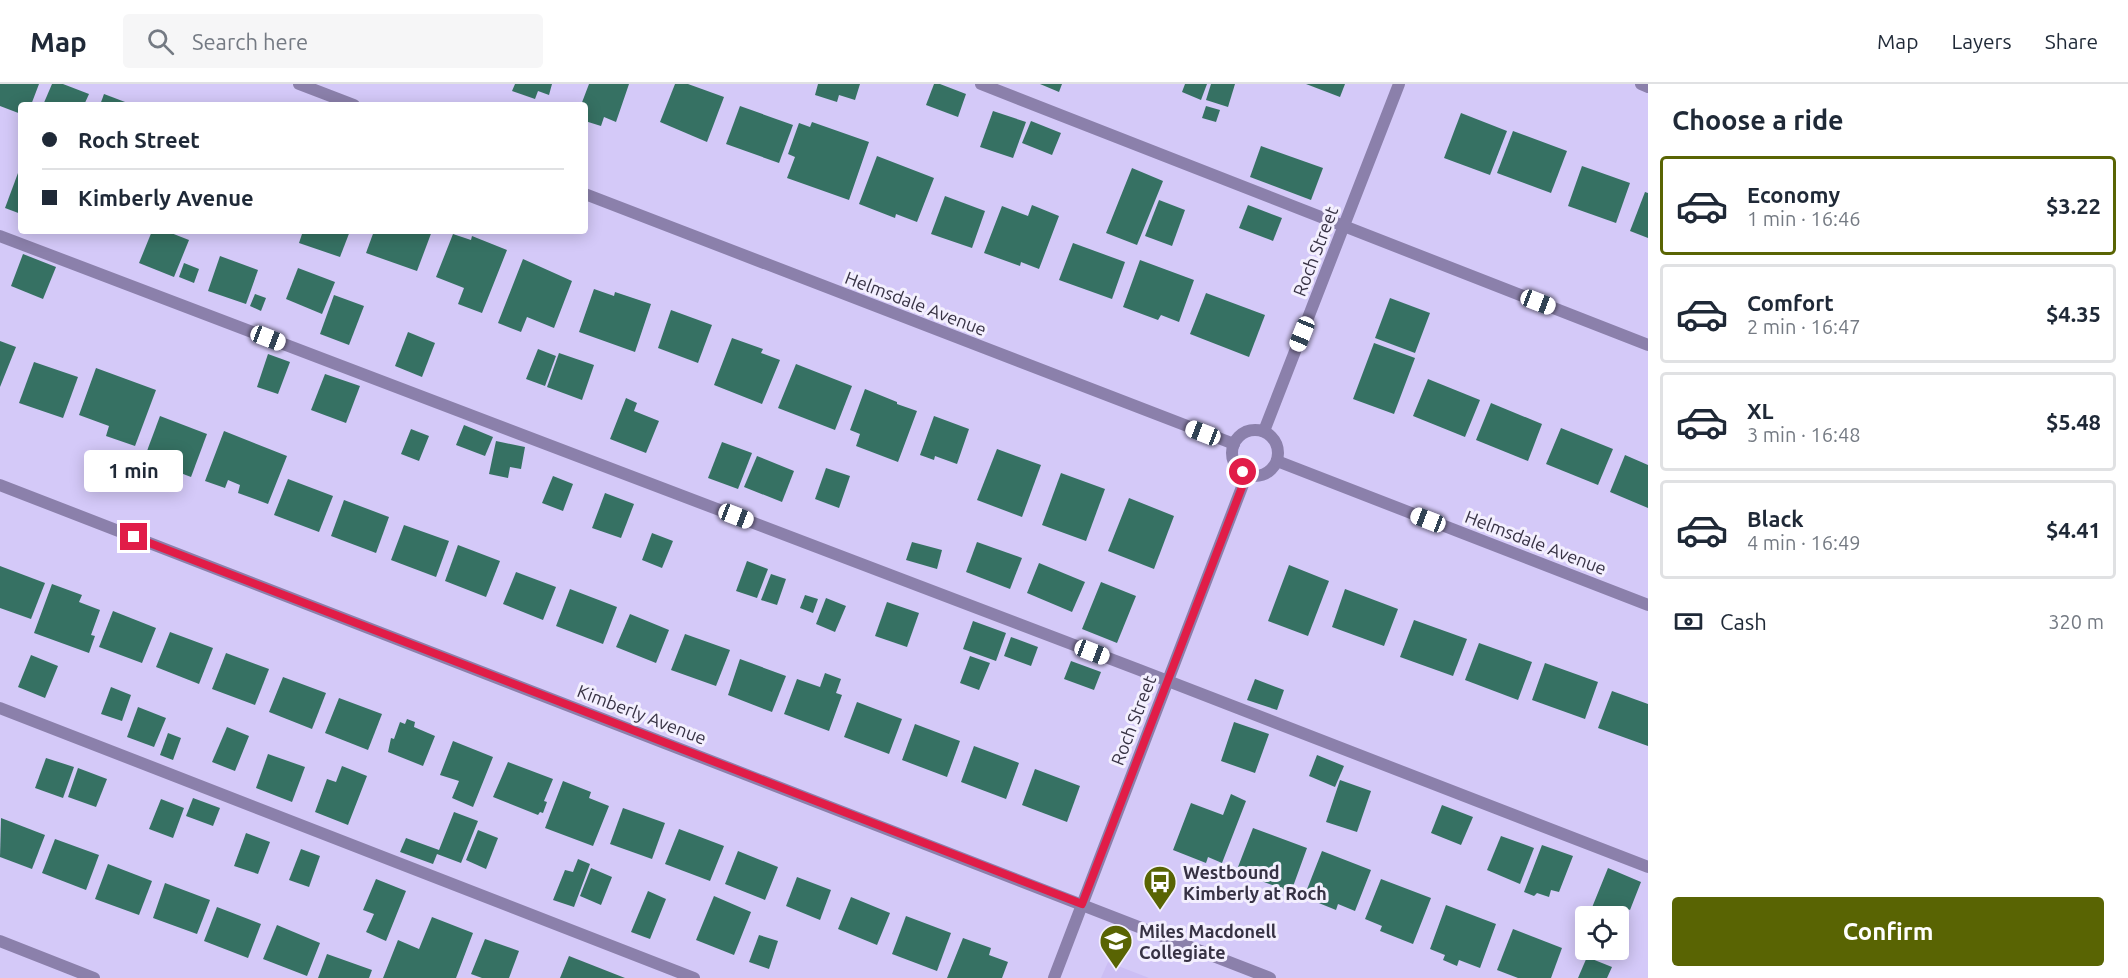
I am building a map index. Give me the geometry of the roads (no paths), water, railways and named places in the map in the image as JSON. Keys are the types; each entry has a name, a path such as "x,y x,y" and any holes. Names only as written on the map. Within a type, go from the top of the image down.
{"street":[{"path":"299,84 346,102"},
{"path":"981,84 1648,345"},
{"name":"Roch Street","path":"1264,431 1399,84"},
{"path":"1641,84 1648,87"},
{"name":"Helmsdale Avenue","path":"588,195 1234,444"},
{"path":"0,236 1648,867"},
{"path":"1254,430 1264,431 1275,441 1278,451 1277,461 1267,473 1257,476 1247,474 1235,464 1232,454 1234,444 1244,433 1254,430"},
{"name":"Helmsdale Avenue","path":"1277,461 1648,605"},
{"name":"Roch Street","path":"1054,978 1247,474"},
{"name":"Kimberly Avenue","path":"0,485 1270,978"},
{"path":"0,708 694,978"},
{"path":"0,941 94,978"}],"place":[{"name":"Westbound Kimberly at Roch","path":"1160,911"},
{"name":"Miles Macdonell Collegiate","path":"1116,970"}]}
